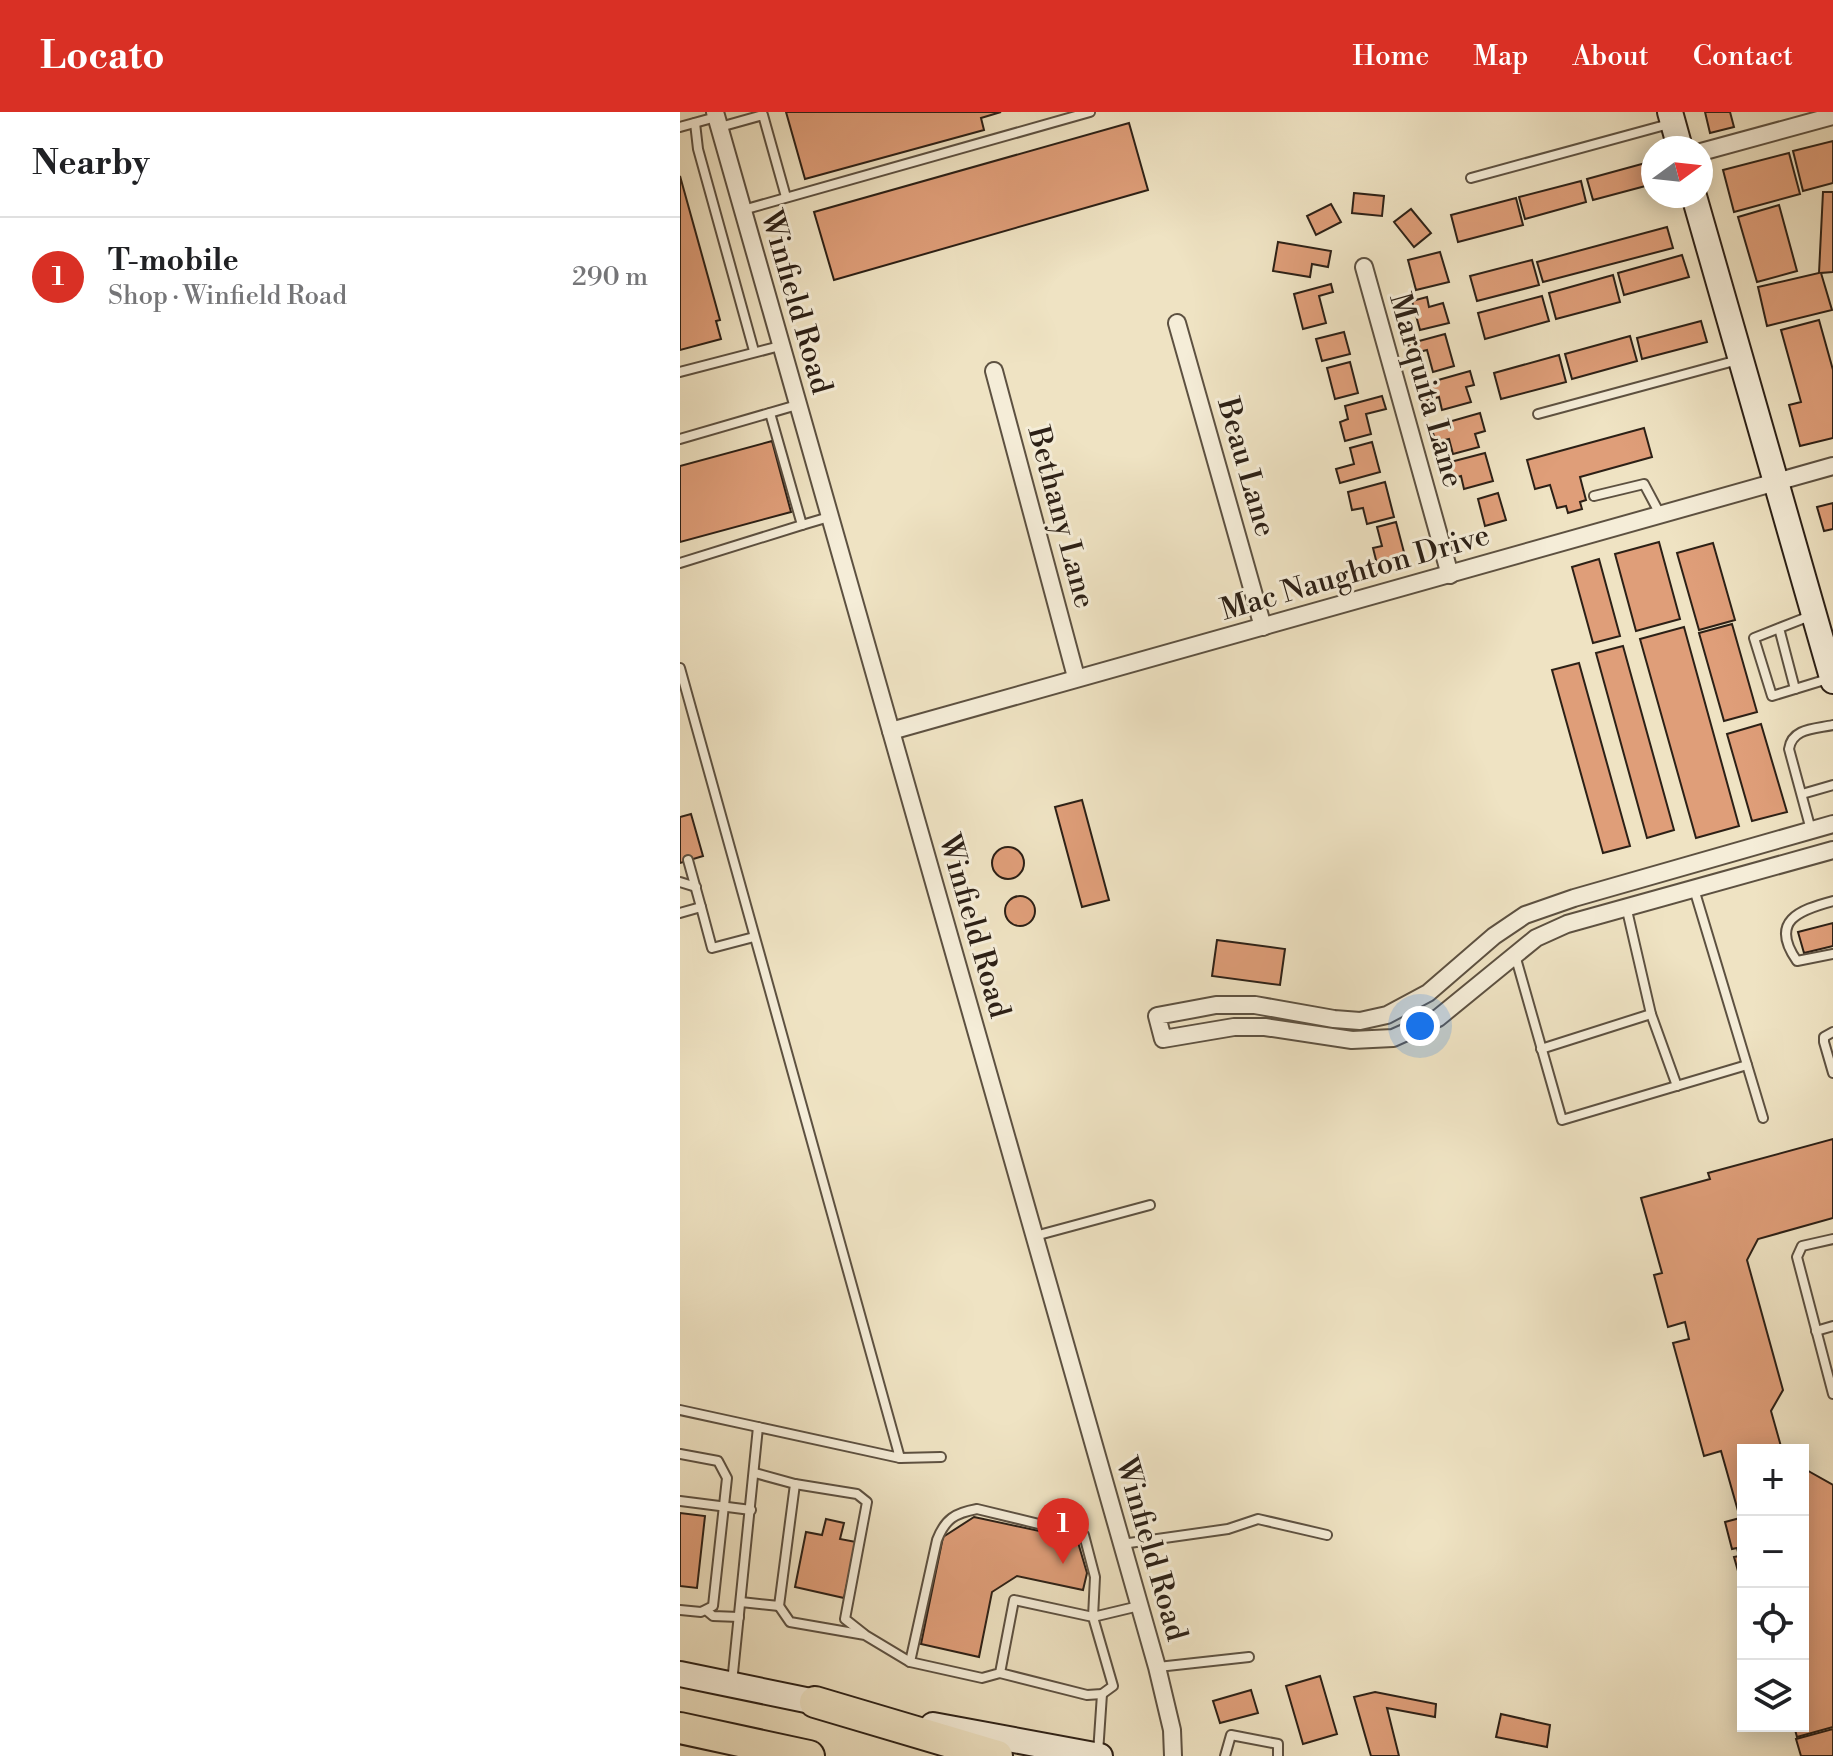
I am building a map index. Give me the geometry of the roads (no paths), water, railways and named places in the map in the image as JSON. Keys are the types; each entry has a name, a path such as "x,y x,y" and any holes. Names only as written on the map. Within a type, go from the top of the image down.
{"highway":[{"path":"815,1702 997,1756"},
{"path":"680,1728 809,1756"}],"main road":[{"path":"1697,208 1832,679"},
{"path":"680,1674 1099,1756"}],"street":[{"path":"1713,149 1833,116"},
{"name":"Winfield Road","path":"717,119 1157,1667 1172,1730 1173,1756"},
{"name":"Marquita Lane","path":"1364,267 1450,575"},
{"name":"Beau Lane","path":"1177,323 1263,627"},
{"name":"Bethany Lane","path":"994,371 1076,677"},
{"name":"Mac Naughton Drive","path":"891,731 1833,466"},
{"path":"1833,824 1525,915 1494,936 1428,993 1387,1015 1360,1021 1255,1005 1216,1005 1157,1016 1163,1039 1234,1027 1265,1027 1352,1040 1393,1038 1438,1018 1536,938 1567,924 1833,850"},
{"path":"1559,903 1567,924"},
{"path":"1387,1015 1393,1038"}],"lane":[{"path":"742,210 1090,112"},
{"path":"680,127 717,119 763,115 786,197"},
{"path":"1471,178 1672,117"},
{"path":"695,123 698,149 754,351"},
{"path":"680,372 780,346"},
{"path":"1538,414 1740,360"},
{"path":"680,439 797,405"},
{"path":"770,413 802,525"},
{"path":"1594,496 1644,484 1660,514"},
{"path":"680,563 829,517"},
{"path":"1813,614 1754,638 1772,696 1832,679"},
{"path":"1779,628 1795,689"},
{"path":"680,668 682,686 900,1458"},
{"path":"1811,830 1789,749 1790,739 1796,733 1833,725"},
{"path":"1802,794 1833,785"},
{"path":"688,860 712,948 754,937"},
{"path":"680,882 696,887"},
{"path":"1694,888 1763,1118"},
{"path":"1833,901 1799,910 1789,921 1787,936 1797,961 1833,954"},
{"path":"1626,906 1651,1014 1677,1086"},
{"path":"680,913 701,907"},
{"path":"1515,955 1562,1120 1747,1065"},
{"path":"1541,1049 1651,1014"},
{"path":"1833,1032 1824,1037 1833,1073"},
{"path":"1034,1236 1150,1205"},
{"path":"1833,1239 1802,1246 1797,1257 1833,1394"},
{"path":"1816,1331 1833,1326"},
{"path":"680,1410 900,1458 941,1457"},
{"path":"731,1685 758,1427"},
{"path":"680,1454 718,1461 727,1478 715,1598 707,1611"},
{"path":"755,1473 795,1484 857,1494 867,1502 845,1619 865,1635 910,1662 982,1678 1000,1673 1087,1695 1102,1694 1113,1686 1093,1617 1095,1577 1084,1535 977,1509 961,1512 944,1522 937,1540 910,1662"},
{"path":"795,1484 779,1606 790,1622 865,1635"},
{"path":"680,1501 751,1510"},
{"path":"1122,1544 1228,1529 1258,1519 1327,1535"},
{"path":"1000,1673 1014,1600 1093,1617 1139,1606"},
{"path":"741,1602 779,1606"},
{"path":"680,1610 739,1617"},
{"path":"1157,1667 1249,1657"},
{"path":"1099,1756 1102,1694"},
{"path":"1225,1756 1231,1735 1278,1744 1278,1756"}],"place":[{"name":"T-mobile","path":"1063,1564"}]}
